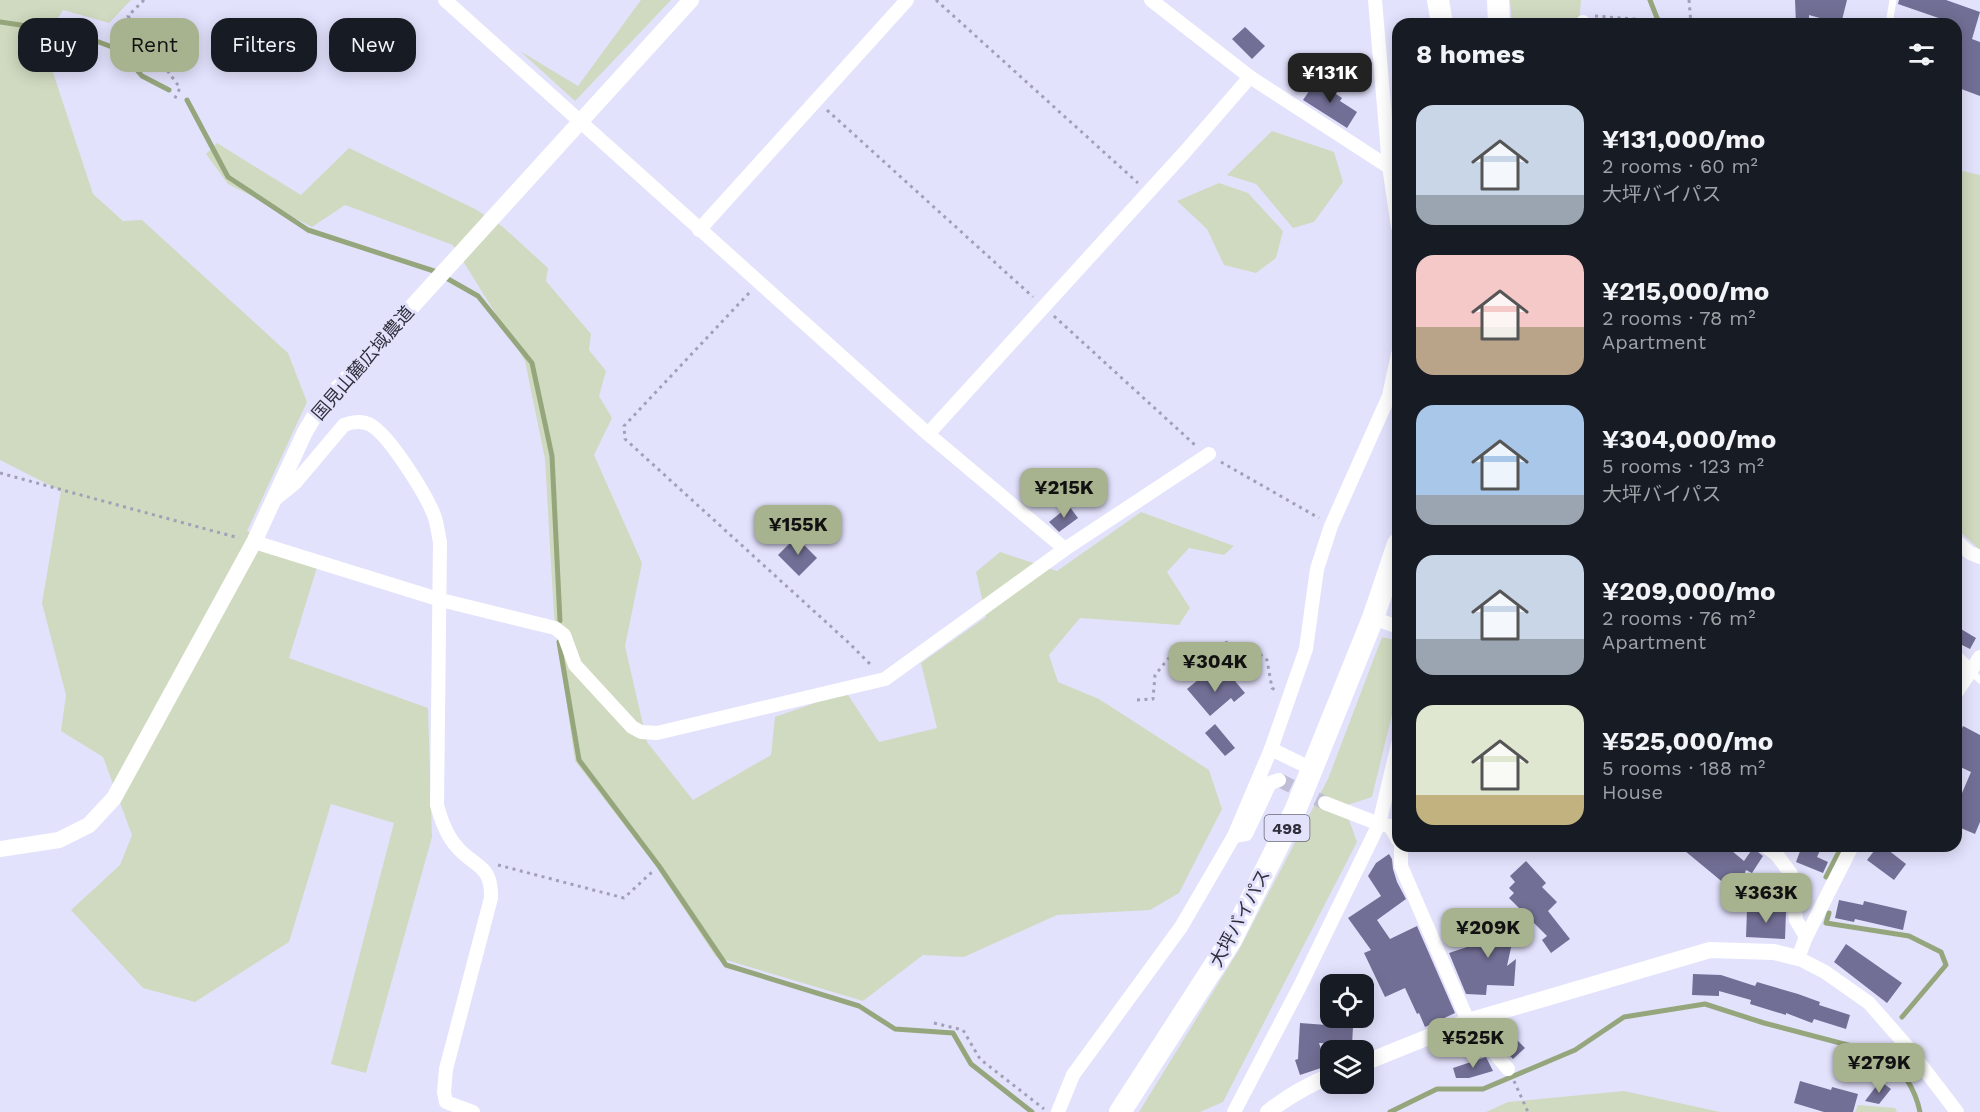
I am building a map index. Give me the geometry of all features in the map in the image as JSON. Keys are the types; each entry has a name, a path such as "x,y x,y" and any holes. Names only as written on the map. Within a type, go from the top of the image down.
{"highway":[{"path":"1438,0 1441,18"},
{"path":"1452,0 1452,18"},
{"path":"1498,0 1499,18"},
{"name":"大坪バイパス","path":"1120,1112 1231,940 1295,811 1373,618 1392,561"}],"street":[{"path":"445,0 928,434 1065,549"},
{"name":"国見山麓広域農道","path":"0,849 59,840 89,825 114,798 254,542 305,432 318,410 691,0"},
{"path":"699,230 907,0"},
{"path":"1151,0 1250,77 1392,169"},
{"path":"1375,0 1392,161"},
{"path":"928,434 1250,77"},
{"path":"1058,1112 1073,1075 1181,927 1234,836 1271,749 1306,649 1317,569 1331,526 1389,396 1392,382"},
{"path":"272,501 295,483 344,425 354,422 368,423 380,431 420,486 434,517 440,542 441,600 437,805 443,826 456,847 485,871 492,883 491,898 446,1069 444,1092 446,1102 473,1112"},
{"path":"254,542 441,600 555,628 564,635 575,665 632,727 641,732 657,733 885,679 1065,549 1209,454"},
{"path":"1962,547 1980,557"},
{"path":"1373,618 1392,625"},
{"path":"1962,688 1975,676 1980,657"},
{"path":"1962,663 1975,676"},
{"path":"1271,749 1312,769"},
{"path":"1234,1112 1300,986 1379,824 1392,769"},
{"path":"1234,836 1246,834 1270,783 1279,780"},
{"path":"1325,802 1379,824 1390,826 1392,830"},
{"path":"1401,852 1401,866 1468,1021 1508,1069"},
{"path":"1774,852 1791,874 1796,920 1806,937"},
{"path":"1798,958 1806,937 1849,852"},
{"path":"1374,1059 1468,1021 1710,950 1774,952 1798,958 1826,972 1869,1003 1905,1044 1957,1112"},
{"path":"1268,1112 1297,1092 1320,1081"}],"lane":[{"path":"1890,18 1893,0"}],"path":[{"path":"144,0 128,16 180,88 173,102"},
{"path":"936,0 1148,192"},
{"path":"1689,0 1690,18"},
{"path":"1589,18 1592,16 1620,18"},
{"path":"816,100 1194,444 1331,526"},
{"path":"759,283 624,426 625,439 849,643 885,679"},
{"path":"0,473 254,542"},
{"path":"1137,700 1153,699 1155,675 1168,659 1228,642 1256,651 1267,660 1272,688 1289,699"},
{"path":"485,871 500,864 624,898 652,872"},
{"path":"934,1023 963,1030 980,1059 1047,1112"},
{"path":"1517,1087 1528,1112"}],"green space":[{"path":"0,0 131,0 114,18 110,18 109,23 98,18 63,10 58,18 18,18 18,72 53,72 93,194 123,221 142,220 288,353 307,402 247,531 319,561 289,658 428,708 432,837 366,1073 331,1064 394,823 331,804 289,942 195,1002 143,988 71,910 120,865 132,835 103,757 61,731 66,695 42,603 61,491 0,460"},
{"path":"641,0 671,0 575,101 520,51 578,86"},
{"path":"1510,0 1581,0 1580,18 1512,18"},
{"path":"1272,131 1334,152 1343,182 1314,222 1293,228 1256,184 1227,175"},
{"path":"217,143 301,195 349,148 475,209 503,227 548,268 546,281 591,334 589,350 606,371 599,396 612,418 594,455 642,563 625,646 647,742 693,800 771,755 775,717 846,692 879,742 937,728 921,663 986,617 976,572 1000,552 1057,571 1141,512 1234,546 1224,555 1189,548 1167,572 1190,608 1179,625 1080,618 1049,655 1058,682 1099,699 1209,770 1222,809 1179,893 1150,910 1057,915 964,957 923,955 863,1001 716,957 655,865 575,761 554,616 545,459 525,361 453,245 345,205 312,227 228,184 206,154"},
{"path":"1962,171 1980,175 1980,550 1962,534"},
{"path":"1219,183 1248,193 1283,231 1276,258 1256,273 1224,265 1207,229 1177,201"},
{"path":"1382,637 1392,640 1392,715 1372,797 1344,806 1357,842 1223,1102 1200,1112 1139,1112 1240,948 1328,779"},
{"path":"1624,1091 1720,1112 1486,1112 1508,1102"},
{"path":"1858,1105 1895,1108 1897,1112 1855,1112"}],"building":[{"path":"1795,0 1847,0 1842,18 1820,18 1809,15 1809,18 1796,18"},
{"path":"1899,0 1946,0 1980,12 1972,39 1980,42 1980,96 1962,89 1962,18 1939,18 1898,4"},
{"path":"1245,27 1265,46 1252,59 1232,39"},
{"path":"1316,81 1342,98 1340,101 1357,112 1347,128 1303,100"},
{"path":"1069,506 1078,518 1059,532 1049,522"},
{"path":"796,537 817,558 799,576 778,555"},
{"path":"1962,630 1976,638 1970,649 1962,645"},
{"path":"1204,675 1215,688 1230,675 1245,693 1234,702 1231,698 1210,716 1187,689"},
{"path":"1215,724 1235,748 1225,756 1205,733"},
{"path":"1963,726 1980,735 1980,822 1975,834 1962,829 1962,793 1971,772 1962,768"},
{"path":"1686,852 1733,852 1744,861 1750,852 1758,852 1763,856 1752,873 1746,870 1737,894"},
{"path":"1800,852 1819,852 1817,857 1828,862 1823,873 1796,862"},
{"path":"1873,852 1891,852 1906,864 1894,880 1867,860"},
{"path":"1389,854 1397,882 1406,899 1377,920 1390,939 1417,926 1455,1013 1425,1027 1405,988 1385,997 1364,953 1371,950 1348,918 1381,896 1368,876 1376,863"},
{"path":"1526,861 1546,883 1542,887 1557,902 1548,911 1570,939 1551,953 1542,940 1547,936 1509,898 1514,893 1509,888 1515,882 1510,876"},
{"path":"1839,900 1863,905 1864,901 1907,911 1903,930 1855,919 1854,922 1835,918"},
{"path":"1747,910 1786,912 1785,939 1746,937"},
{"path":"1494,915 1517,920 1507,966 1516,959 1514,986 1487,985 1486,995 1466,994 1449,953 1476,944 1476,940 1488,941"},
{"path":"1846,944 1902,983 1887,1003 1834,962"},
{"path":"1693,974 1721,975 1755,986 1757,982 1798,994 1820,1002 1819,1005 1850,1015 1846,1029 1814,1019 1812,1023 1786,1013 1786,1015 1750,1004 1751,1000 1719,991 1719,996 1692,995"},
{"path":"1300,1023 1320,1025 1320,1028 1353,1028 1352,1040 1320,1040 1320,1068 1300,1075 1295,1060 1298,1059"},
{"path":"1505,1028 1525,1048 1513,1059 1494,1039"},
{"path":"1486,1057 1493,1071 1469,1078 1456,1078 1453,1068"},
{"path":"1800,1081 1831,1090 1832,1087 1858,1094 1853,1112 1824,1112 1794,1103"},
{"path":"1880,1081 1891,1089 1879,1104 1865,1101"}],"waterway":[{"path":"1650,0 1657,18"},
{"path":"0,22 75,33 120,50 142,76 169,90"},
{"path":"187,100 228,177 308,230 434,271 478,296 532,363 552,456 560,621"},
{"path":"559,642 579,760 659,866 726,965 859,1006 895,1029 953,1033 971,1064 1032,1112"},
{"path":"1826,877 1839,852"},
{"path":"1829,913 1826,923 1909,936 1941,952 1946,965 1902,1017"},
{"path":"1390,1112 1437,1089 1483,1089 1575,1050 1624,1017 1705,1004 1764,1023 1882,1054 1906,1079 1915,1095 1920,1112"}],"tunnel":[{"path":"1279,780 1325,803"}]}
